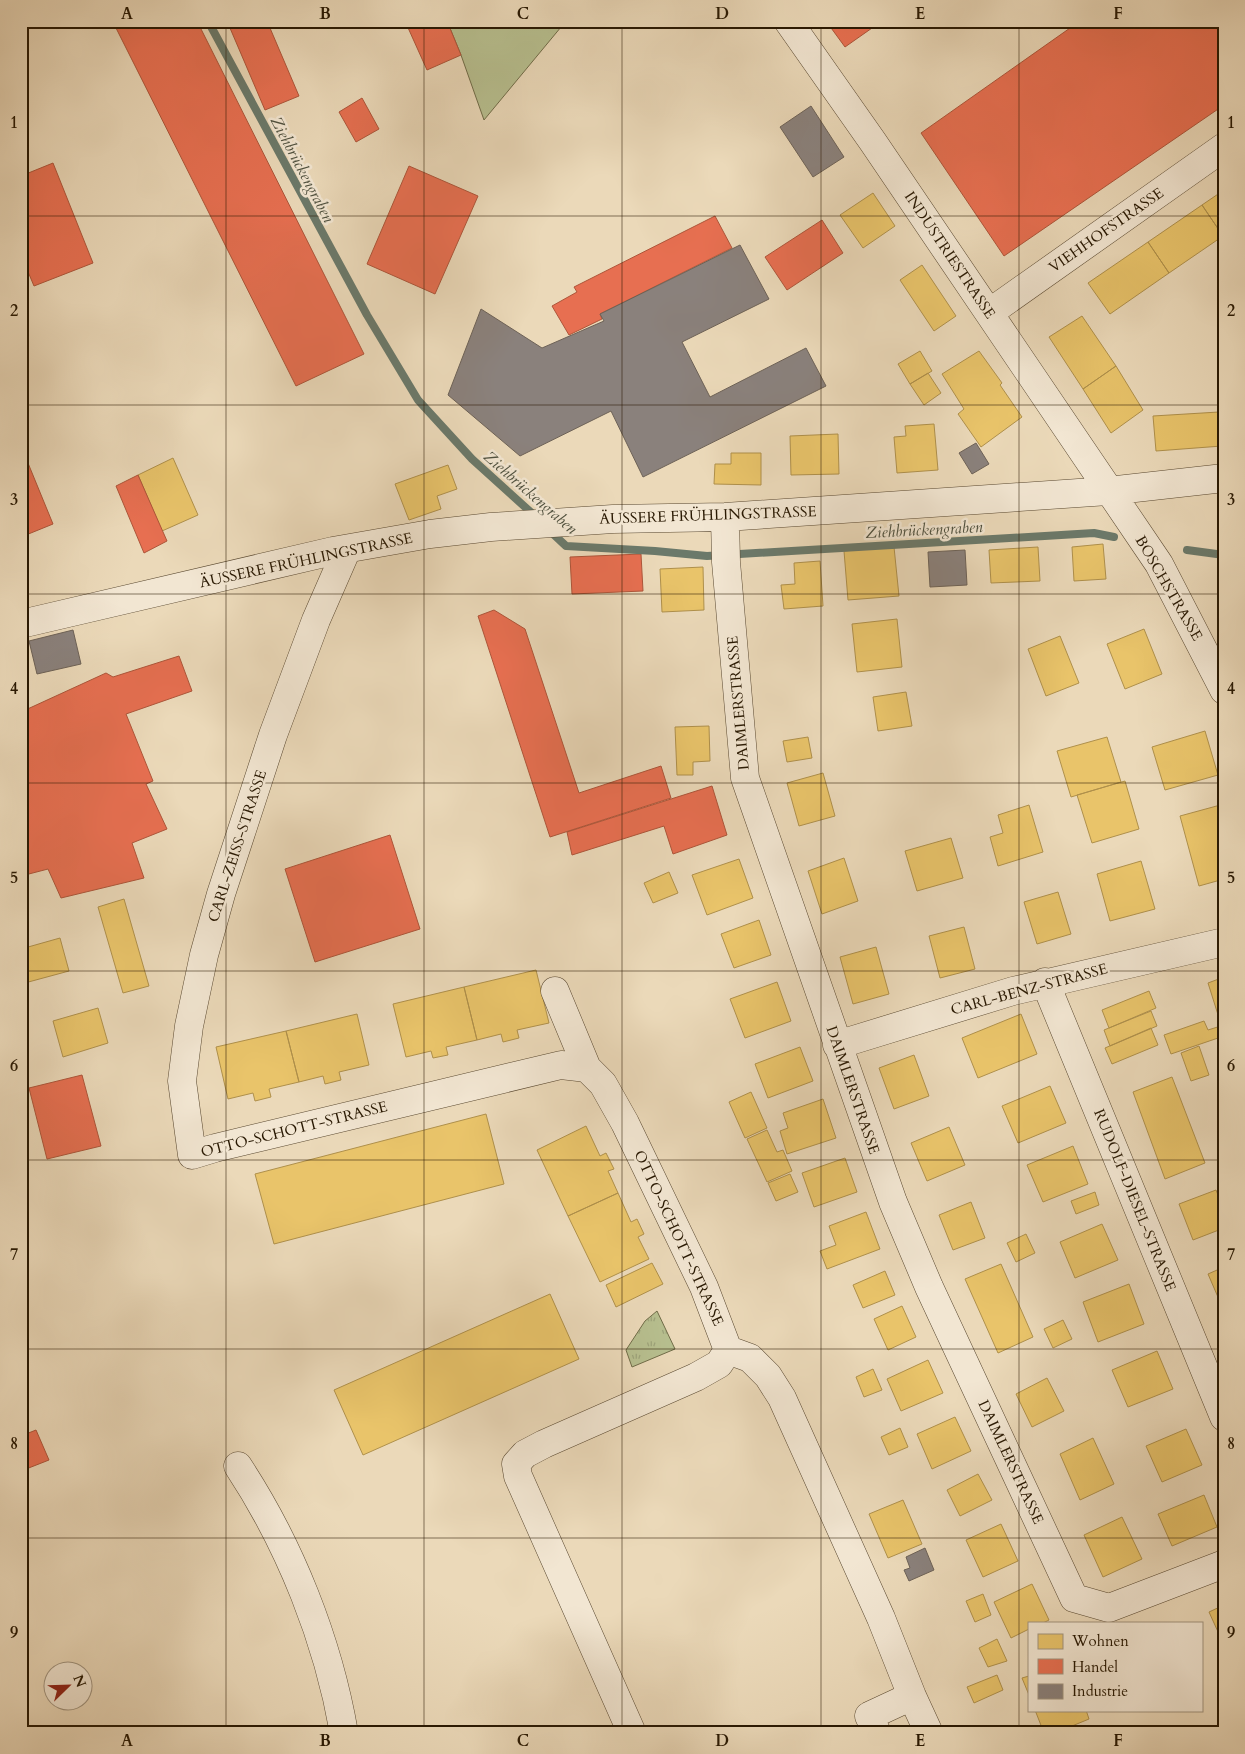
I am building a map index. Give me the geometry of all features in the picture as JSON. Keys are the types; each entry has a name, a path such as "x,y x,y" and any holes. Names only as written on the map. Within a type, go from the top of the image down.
{"street":[{"name":"INDUSTRIESTRASSE","path":"788,21 873,142 1108,491"},
{"name":"VIEHHOFSTRASSE","path":"989,313 1224,147"},
{"name":"ÄUSSERE FRÜHLINGSTRASSE","path":"21,624 347,548 430,534 561,522 725,517 1108,491 1224,478"},
{"name":"BOSCHSTRASSE","path":"1108,491 1159,564 1224,690"},
{"name":"DAIMLERSTRASSE","path":"725,517 726,555 745,778 893,1202 934,1296 1074,1598 1109,1608 1224,1564"},
{"name":"CARL-ZEISS-STRASSE","path":"192,1154 182,1081 189,1026 204,955 220,894 273,735 316,620 347,548"},
{"name":"CARL-BENZ-STRASSE","path":"837,1045 1045,982 1224,942"},
{"name":"RUDOLF-DIESEL-STRASSE","path":"1045,982 1224,1417"},
{"path":"555,991 587,1068"},
{"name":"OTTO-SCHOTT-STRASSE","path":"192,1154 562,1065 587,1068 603,1084 625,1123 704,1287 728,1350"},
{"path":"632,1733 518,1476 516,1464 525,1454 544,1444 696,1377 719,1364 728,1350 750,1358 768,1376 782,1398 929,1733"},
{"path":"238,1466 254,1490 297,1576 322,1646 341,1713 344,1733"},
{"path":"877,1733 869,1716 912,1696"}],"green space":[{"path":"447,21 566,21 484,120"},
{"path":"657,1311 675,1349 632,1367 626,1350 645,1321"}],"building: Wohnen":[{"path":"1224,190 1224,235 1223,236 1202,205"},
{"path":"873,193 895,226 863,248 840,215"},
{"path":"1202,205 1223,236 1169,273 1148,242"},
{"path":"1148,242 1169,273 1110,314 1088,283"},
{"path":"922,265 956,316 934,331 900,280"},
{"path":"1082,316 1116,366 1083,389 1049,337"},
{"path":"920,351 932,371 910,384 898,364"},
{"path":"979,351 1002,383 1000,385 1022,417 981,447 958,414 964,409 942,374"},
{"path":"1116,366 1143,410 1111,433 1083,389"},
{"path":"928,373 941,393 924,405 910,384"},
{"path":"1219,412 1222,446 1156,451 1153,416"},
{"path":"934,424 938,470 897,473 894,437 906,436 905,426"},
{"path":"838,434 839,474 791,475 790,436"},
{"path":"731,453 761,453 761,485 714,484 715,464 731,464"},
{"path":"173,458 198,515 162,531 138,475"},
{"path":"448,465 457,489 437,496 441,509 409,520 395,484"},
{"path":"1103,544 1106,579 1074,581 1072,547"},
{"path":"894,547 899,596 848,600 844,551"},
{"path":"1038,547 1040,581 991,583 989,550"},
{"path":"820,561 823,606 784,609 781,585 795,584 794,563"},
{"path":"703,567 704,610 662,612 660,569"},
{"path":"897,619 902,667 857,672 852,624"},
{"path":"1144,629 1162,674 1125,689 1107,644"},
{"path":"1060,636 1079,683 1046,696 1028,649"},
{"path":"906,692 912,726 878,731 873,697"},
{"path":"709,726 710,761 693,762 693,775 677,775 675,727"},
{"path":"1205,731 1218,775 1165,790 1152,747"},
{"path":"808,737 812,758 787,762 783,741"},
{"path":"1107,737 1121,782 1071,797 1057,751"},
{"path":"823,773 835,816 799,826 787,783"},
{"path":"1125,781 1139,829 1092,843 1077,795"},
{"path":"1224,804 1224,879 1199,886 1180,816"},
{"path":"1029,805 1043,852 998,866 990,837 1003,833 998,815"},
{"path":"951,838 963,878 917,891 905,851"},
{"path":"844,858 858,901 822,914 808,871"},
{"path":"739,859 753,898 707,915 692,875"},
{"path":"1141,861 1155,909 1110,921 1097,874"},
{"path":"669,872 678,893 653,903 644,883"},
{"path":"1058,892 1071,934 1037,944 1024,902"},
{"path":"124,899 149,986 123,993 98,907"},
{"path":"759,920 771,955 734,968 721,934"},
{"path":"964,927 975,969 940,978 929,936"},
{"path":"60,938 69,971 21,984 21,949"},
{"path":"876,947 889,994 853,1004 840,957"},
{"path":"536,970 549,1023 517,1030 519,1038 503,1042 501,1034 477,1040 464,987"},
{"path":"1224,977 1224,1019 1220,1021 1208,983"},
{"path":"777,982 791,1021 745,1038 730,999"},
{"path":"464,987 477,1040 446,1047 448,1055 433,1058 431,1051 406,1057 393,1004"},
{"path":"1149,991 1156,1008 1109,1028 1102,1010"},
{"path":"98,1008 108,1043 63,1057 53,1021"},
{"path":"1151,1011 1157,1026 1110,1046 1104,1030"},
{"path":"357,1014 369,1065 339,1072 341,1080 325,1084 323,1076 299,1082 286,1031"},
{"path":"1021,1014 1037,1054 978,1078 962,1038"},
{"path":"1204,1021 1208,1030 1224,1025 1224,1036 1171,1054 1164,1035"},
{"path":"1151,1028 1158,1045 1112,1064 1105,1048"},
{"path":"286,1031 299,1082 269,1089 271,1097 255,1101 253,1093 228,1099 216,1047"},
{"path":"1199,1046 1209,1075 1191,1081 1181,1053"},
{"path":"800,1047 813,1081 768,1098 755,1064"},
{"path":"914,1055 929,1096 894,1109 879,1068"},
{"path":"1172,1077 1205,1163 1165,1179 1133,1092"},
{"path":"1050,1086 1066,1123 1018,1143 1002,1106"},
{"path":"751,1092 767,1128 745,1138 729,1102"},
{"path":"1224,1092 1224,1112 1218,1093"},
{"path":"823,1099 836,1138 787,1154 780,1131 788,1128 783,1113"},
{"path":"486,1114 504,1184 274,1244 255,1174"},
{"path":"586,1126 600,1156 606,1153 614,1169 608,1171 618,1193 568,1216 537,1150"},
{"path":"949,1127 965,1165 927,1181 911,1143"},
{"path":"767,1130 777,1152 783,1150 792,1171 767,1182 747,1139"},
{"path":"1073,1146 1088,1184 1043,1202 1027,1165"},
{"path":"845,1158 857,1192 814,1207 802,1173"},
{"path":"790,1174 798,1192 776,1201 768,1183"},
{"path":"1216,1190 1224,1210 1224,1228 1193,1240 1179,1204"},
{"path":"1095,1192 1099,1205 1076,1214 1071,1201"},
{"path":"618,1193 631,1222 637,1219 644,1234 638,1237 649,1259 600,1282 568,1216"},
{"path":"971,1202 985,1238 953,1250 939,1215"},
{"path":"866,1212 880,1249 827,1269 820,1251 836,1245 829,1226"},
{"path":"1102,1224 1118,1260 1075,1278 1060,1242"},
{"path":"1026,1234 1035,1253 1016,1262 1007,1243"},
{"path":"652,1263 663,1284 616,1307 606,1285"},
{"path":"1001,1264 1033,1337 998,1353 965,1279"},
{"path":"1224,1267 1224,1311 1208,1274"},
{"path":"885,1271 895,1295 863,1308 853,1285"},
{"path":"1129,1284 1144,1324 1098,1342 1083,1302"},
{"path":"550,1294 579,1359 363,1455 334,1390"},
{"path":"902,1306 916,1337 888,1350 874,1319"},
{"path":"1063,1320 1072,1339 1053,1348 1044,1329"},
{"path":"1157,1351 1173,1389 1128,1407 1112,1370"},
{"path":"928,1360 943,1393 901,1411 887,1379"},
{"path":"873,1369 882,1390 864,1397 856,1377"},
{"path":"1047,1378 1064,1411 1032,1427 1016,1394"},
{"path":"955,1417 971,1451 932,1469 917,1434"},
{"path":"900,1428 908,1447 889,1455 881,1437"},
{"path":"1186,1429 1202,1465 1162,1482 1146,1446"},
{"path":"1093,1438 1114,1484 1080,1500 1060,1454"},
{"path":"978,1474 992,1500 960,1516 947,1490"},
{"path":"1204,1495 1217,1527 1172,1546 1158,1514"},
{"path":"903,1500 922,1544 888,1558 869,1514"},
{"path":"1122,1517 1142,1559 1103,1577 1084,1535"},
{"path":"1001,1524 1018,1561 983,1577 966,1540"},
{"path":"1032,1584 1049,1620 1045,1622 1028,1622 1028,1630 1011,1638 994,1602"},
{"path":"983,1594 991,1615 975,1622 966,1601"},
{"path":"1224,1605 1224,1645 1209,1612"},
{"path":"997,1639 1007,1661 988,1667 979,1648"},
{"path":"997,1675 1003,1690 974,1703 967,1687"},
{"path":"1028,1676 1028,1693 1022,1678"},
{"path":"1036,1712 1087,1712 1089,1719 1055,1733 1044,1733"}],"building: Handel":[{"path":"114,21 129,21 116,28"},
{"path":"129,21 197,21 364,354 296,386 116,28"},
{"path":"227,21 267,21 299,96 265,110"},
{"path":"405,21 447,21 461,55 427,70"},
{"path":"826,21 882,21 845,47"},
{"path":"1080,21 1224,21 1224,105 1004,256 921,133"},
{"path":"362,98 379,129 356,142 339,112"},
{"path":"53,163 93,263 34,286 21,255 21,176"},
{"path":"409,166 478,196 435,294 367,264"},
{"path":"715,216 732,248 600,314 602,319 569,335 552,306 577,292 574,287"},
{"path":"822,220 843,253 787,290 765,257"},
{"path":"21,446 53,524 21,537"},
{"path":"138,475 167,541 144,553 116,486"},
{"path":"641,554 643,591 572,594 570,557"},
{"path":"494,610 525,629 579,793 661,766 671,798 550,837 478,616"},
{"path":"179,656 192,691 126,714 153,781 146,784 167,829 132,843 144,878 61,898 48,869 25,875 27,891 21,892 21,712 106,673 113,677"},
{"path":"712,786 727,835 673,854 664,826 572,855 567,832"},
{"path":"390,835 420,929 315,962 285,869"},
{"path":"82,1075 101,1146 47,1159 29,1088"},
{"path":"36,1430 49,1460 21,1471 21,1436"}],"building: Industrie":[{"path":"811,106 844,157 813,177 780,127"},
{"path":"740,245 769,299 682,342 710,397 806,348 826,386 643,477 611,411 520,456 448,395 481,309 542,348 604,321 600,314"},
{"path":"976,443 989,464 972,474 959,453"},
{"path":"965,550 967,585 930,587 928,552"},
{"path":"73,630 81,664 37,674 29,641"},
{"path":"925,1548 934,1570 909,1581 904,1570 910,1568 906,1557"}],"waterway":[{"name":"Ziehbrückengraben","path":"208,21 367,315 418,400 472,459 535,516"},
{"name":"Ziehbrückengraben","path":"550,531 566,546 707,556 1094,533 1114,537"},
{"name":"Ziehbrückengraben","path":"1187,550 1224,555"}]}
